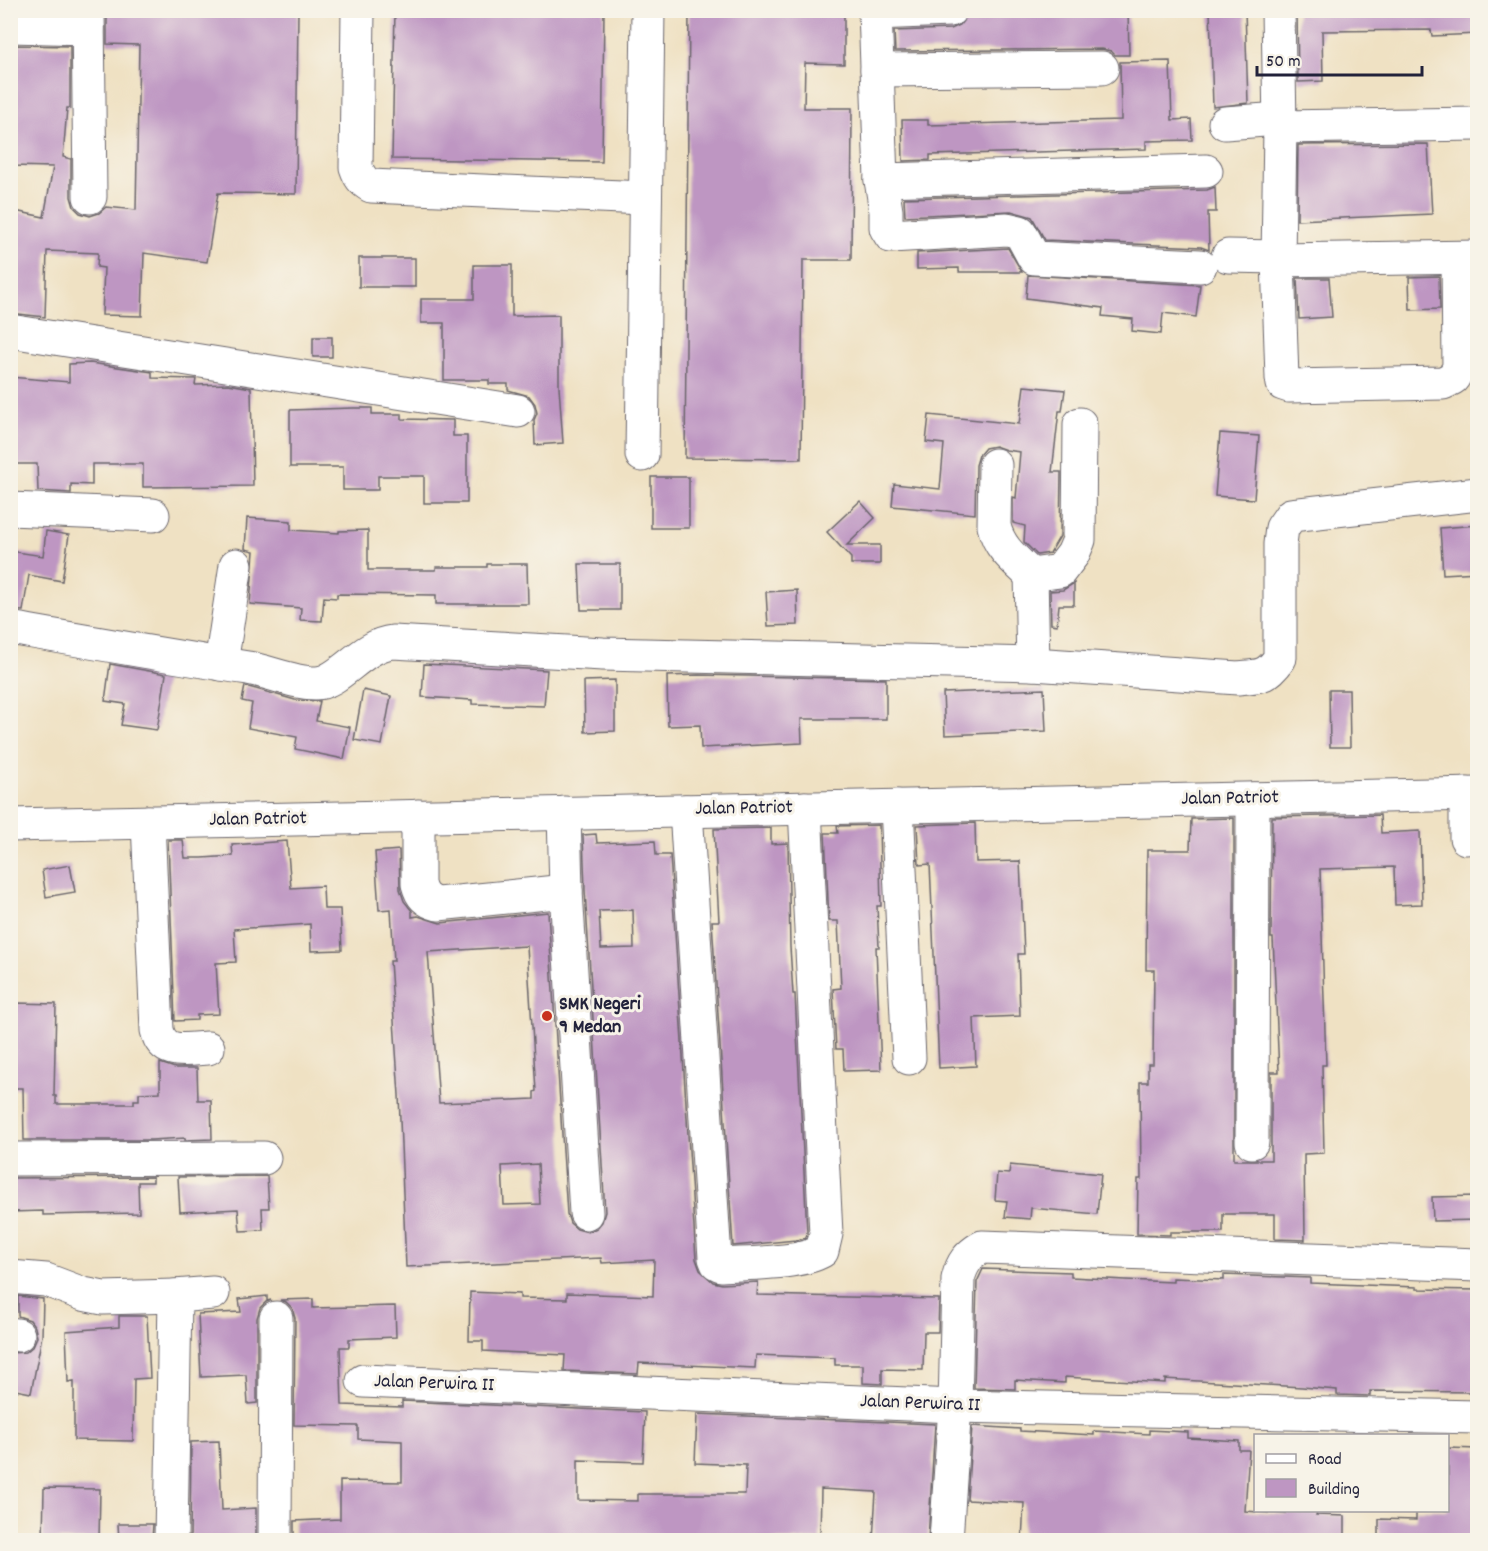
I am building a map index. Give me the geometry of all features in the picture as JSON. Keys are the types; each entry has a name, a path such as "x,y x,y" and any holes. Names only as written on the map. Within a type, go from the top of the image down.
{"street":[{"path":"358,10 356,167 360,178 365,183 371,186 645,198"},
{"path":"642,455 648,10"},
{"path":"950,10 875,12 881,180 887,233 893,237 1007,229 1020,232 1034,258 1214,261 1278,259 1468,258 1459,368 1453,378 1443,383 1289,386 1283,384 1278,259 1280,123 1278,10"},
{"path":"10,26 88,19 90,197"},
{"path":"876,70 1102,69"},
{"path":"1225,123 1478,124"},
{"path":"881,180 1206,171"},
{"path":"10,331 518,411"},
{"path":"1031,575 1060,571 1074,554 1079,540 1080,424"},
{"path":"995,465 994,526 996,535 1008,554 1031,575 1033,664"},
{"path":"10,628 261,670 316,684 332,678 370,649 383,643 393,642 603,654 1033,664 1238,678 1260,676 1272,670 1280,658 1280,544 1282,528 1291,515 1478,494"},
{"path":"10,509 153,515"},
{"path":"221,664 236,565"},
{"path":"1466,838 1472,794"},
{"name":"Jalan Patriot","path":"10,825 1472,794"},
{"path":"1252,1142 1253,799"},
{"path":"897,806 909,1058"},
{"path":"687,811 715,1258 717,1263 721,1264 800,1259 815,1255 822,1251 824,1246 826,1234 805,808"},
{"path":"564,813 566,891 586,1213"},
{"path":"418,816 417,884 421,893 432,902 438,904 566,891"},
{"path":"148,822 159,1040 169,1048 208,1048"},
{"path":"10,1159 264,1158"},
{"path":"946,1540 955,1406 958,1279 969,1254 982,1247 1478,1265"},
{"path":"10,1277 46,1280 82,1294 103,1298 213,1293"},
{"path":"171,1540 175,1296"},
{"path":"275,1540 276,1318"},
{"name":"Jalan Perwira II","path":"363,1381 955,1406 1478,1417"}],"building":[{"path":"107,10 298,10 296,194 218,193 207,262 144,253 142,316 102,315 104,268 97,267 98,253 47,251 45,317 10,313 10,210 44,217 53,167 12,166 10,45 70,46 70,108 67,108 63,157 71,159 71,197 74,207 80,213 90,216 106,207 136,210 139,45 107,44"},
{"path":"395,10 604,10 602,162 392,159"},
{"path":"689,10 844,10 844,64 805,63 804,108 852,108 851,260 803,260 801,459 685,458"},
{"path":"1128,10 1129,55 1115,55 1111,51 1102,49 895,51 894,31 951,29 960,25 968,14"},
{"path":"1210,10 1245,10 1248,103 1213,107"},
{"path":"1297,10 1478,10 1478,34 1432,36 1431,30 1322,31 1323,81 1298,82"},
{"path":"1170,61 1172,120 1191,119 1192,140 1146,141 1146,149 930,155 930,160 903,161 902,120 928,120 928,125 1121,120 1120,62"},
{"path":"1428,144 1432,214 1297,220 1298,145"},
{"path":"1215,187 1216,212 1208,212 1209,250 1201,247 1045,240 1032,217 1011,211 905,216 904,198 1207,190"},
{"path":"1008,248 1022,272 959,272 959,268 917,269 917,253"},
{"path":"359,258 415,258 415,287 359,287"},
{"path":"474,265 512,265 512,316 559,315 559,387 563,443 535,445 534,420 537,413 535,404 529,396 508,390 508,384 489,384 489,380 444,380 444,323 421,323 421,299 474,299"},
{"path":"1028,275 1200,285 1196,317 1163,313 1161,334 1132,331 1133,319 1102,316 1103,308 1026,298"},
{"path":"1439,276 1440,309 1410,310 1409,277"},
{"path":"1297,278 1329,278 1332,317 1299,319"},
{"path":"313,337 332,337 332,357 313,357"},
{"path":"90,363 152,372 152,378 196,379 195,385 228,384 251,388 253,486 143,487 143,464 92,464 92,485 71,484 71,493 38,491 37,464 13,464 14,452 10,452 10,377 69,382 69,364"},
{"path":"1024,386 1065,390 1062,411 1059,411 1052,472 1061,472 1060,536 1050,553 1037,555 1024,542 1025,526 1013,523 1013,497 1016,498 1020,452 995,446 985,448 979,455 976,465 975,514 892,506 894,484 940,489 944,444 926,442 929,415 1019,424"},
{"path":"372,408 372,414 402,414 402,419 453,420 453,436 467,436 467,503 424,503 424,476 378,476 378,490 343,490 343,467 290,467 290,410"},
{"path":"1220,433 1259,436 1254,499 1215,496"},
{"path":"651,477 689,477 689,528 651,528"},
{"path":"860,501 875,518 847,545 880,545 880,564 851,564 851,558 827,532"},
{"path":"247,518 291,521 291,530 339,533 339,531 368,530 368,570 436,570 436,567 527,564 528,604 436,604 436,595 337,594 337,598 324,597 322,621 300,620 301,608 250,604 254,551 245,549"},
{"path":"1478,525 1478,572 1443,574 1440,528"},
{"path":"46,531 69,535 62,581 29,575 23,611 10,610 10,551 43,556"},
{"path":"579,564 620,564 620,610 581,610"},
{"path":"1074,583 1074,605 1059,605 1057,625 1051,624 1050,591 1063,590"},
{"path":"797,590 798,625 768,626 766,592"},
{"path":"110,664 166,674 157,730 121,725 125,704 105,701"},
{"path":"424,664 547,670 544,706 472,704 472,700 422,697"},
{"path":"667,676 886,679 886,719 801,719 802,743 701,748 700,725 668,726"},
{"path":"615,680 615,731 585,732 584,681"},
{"path":"245,686 295,700 320,701 316,721 350,727 344,759 295,749 297,737 248,728 252,703 242,701"},
{"path":"1044,689 1046,731 945,735 943,693"},
{"path":"363,690 391,696 382,745 354,740"},
{"path":"1329,690 1349,690 1350,747 1330,747"},
{"path":"1380,815 1381,833 1420,831 1422,904 1395,905 1394,867 1320,869 1326,1065 1322,1065 1324,1153 1304,1154 1305,1240 1275,1239 1275,1214 1223,1214 1223,1232 1137,1234 1138,1179 1141,1179 1140,1082 1148,1082 1148,1064 1153,1064 1154,970 1146,970 1147,850 1190,850 1191,819 1234,818 1234,1160 1271,1160 1271,1072 1279,1072 1273,938 1271,938 1272,817"},
{"path":"975,823 976,862 1020,861 1024,954 1018,954 1020,1016 974,1018 976,1066 939,1068 930,864 919,865 917,825"},
{"path":"879,825 881,906 877,906 879,947 876,947 881,1070 844,1071 843,1049 836,1049 833,989 841,988 838,921 829,921 825,833 838,833 837,826"},
{"path":"771,828 771,844 788,843 790,947 793,994 795,994 807,1232 806,1238 796,1240 733,1246 712,921 719,921 714,829"},
{"path":"596,834 597,843 655,841 656,855 670,855 696,1259 700,1270 713,1282 722,1284 758,1282 757,1295 939,1299 938,1332 924,1332 923,1370 882,1369 882,1384 863,1383 863,1365 835,1365 835,1358 756,1355 755,1368 639,1363 638,1374 564,1371 565,1355 483,1351 483,1341 469,1341 470,1292 520,1294 520,1298 567,1299 567,1293 653,1296 654,1260 602,1263 601,1258 406,1267 399,1095 390,961 394,961 391,909 379,910 375,852 399,850 400,889 404,901 412,911 412,917 418,916 440,923 548,912 567,1214 570,1223 577,1229 588,1232 597,1228 605,1212 583,835","holes":["633,910 634,948 601,949 599,911","527,946 536,1091 534,1099 439,1103 428,952","538,1164 540,1204 504,1205 502,1166"]},
{"path":"168,840 183,840 185,858 233,856 232,845 287,841 291,888 323,886 324,909 340,909 342,950 311,951 310,924 234,929 236,962 216,963 219,1014 197,1015 197,1020 175,1021"},
{"path":"70,865 75,892 46,897 42,870"},
{"path":"16,1003 56,1004 54,1096 56,1096 56,1104 134,1104 134,1100 139,1100 139,1093 160,1092 160,1063 175,1068 197,1068 198,1100 211,1100 212,1139 24,1140 23,1088 10,1088 10,1041 15,1041"},
{"path":"1010,1165 1101,1174 1097,1214 1031,1208 1030,1219 1005,1217 1007,1201 995,1200 997,1173 1009,1174"},
{"path":"267,1176 269,1208 262,1208 263,1230 240,1231 238,1209 180,1212 178,1177"},
{"path":"153,1177 153,1182 138,1182 139,1213 43,1215 43,1211 10,1212 10,1178"},
{"path":"1478,1196 1478,1220 1433,1221 1432,1197"},
{"path":"983,1269 1071,1272 1071,1277 1125,1280 1173,1282 1173,1278 1224,1280 1224,1275 1310,1278 1310,1283 1478,1290 1478,1392 1370,1391 1370,1396 1337,1395 1337,1390 1302,1387 1165,1379 1165,1383 1065,1377 1065,1383 1015,1380 1015,1389 974,1388 977,1282"},
{"path":"18,1296 43,1299 42,1336 31,1393 10,1389 10,1353 26,1352 33,1346 37,1337 35,1327 30,1320 18,1316"},
{"path":"267,1296 267,1301 271,1300 260,1308 257,1318 257,1403 248,1404 246,1375 201,1377 198,1314 241,1312 239,1299"},
{"path":"313,1299 313,1308 395,1306 396,1337 349,1339 349,1347 340,1347 342,1405 402,1407 402,1401 645,1412 643,1462 578,1460 578,1500 638,1501 638,1494 745,1494 746,1465 695,1463 697,1414 935,1424 928,1540 873,1540 876,1492 821,1489 820,1540 294,1540 294,1521 340,1519 340,1481 402,1482 402,1441 358,1439 358,1426 294,1425 295,1318 292,1308 280,1300"},
{"path":"119,1316 147,1316 150,1378 134,1379 133,1441 74,1440 74,1381 68,1382 66,1331 119,1327"},
{"path":"972,1426 1094,1435 1094,1431 1149,1434 1149,1430 1188,1432 1188,1438 1239,1441 1239,1450 1249,1450 1245,1511 1286,1514 1286,1512 1317,1512 1316,1515 1345,1516 1345,1540 1022,1540 1024,1503 967,1500"},
{"path":"219,1441 222,1510 256,1508 256,1540 190,1540 191,1442"},
{"path":"1449,1448 1478,1449 1478,1540 1379,1540 1379,1519 1416,1520 1416,1512 1449,1512"},
{"path":"44,1488 100,1489 99,1540 43,1540"},
{"path":"118,1524 153,1524 152,1540 119,1540"}],"place":[{"name":"SMK Negeri 9 Medan","path":"547,1016"}]}
